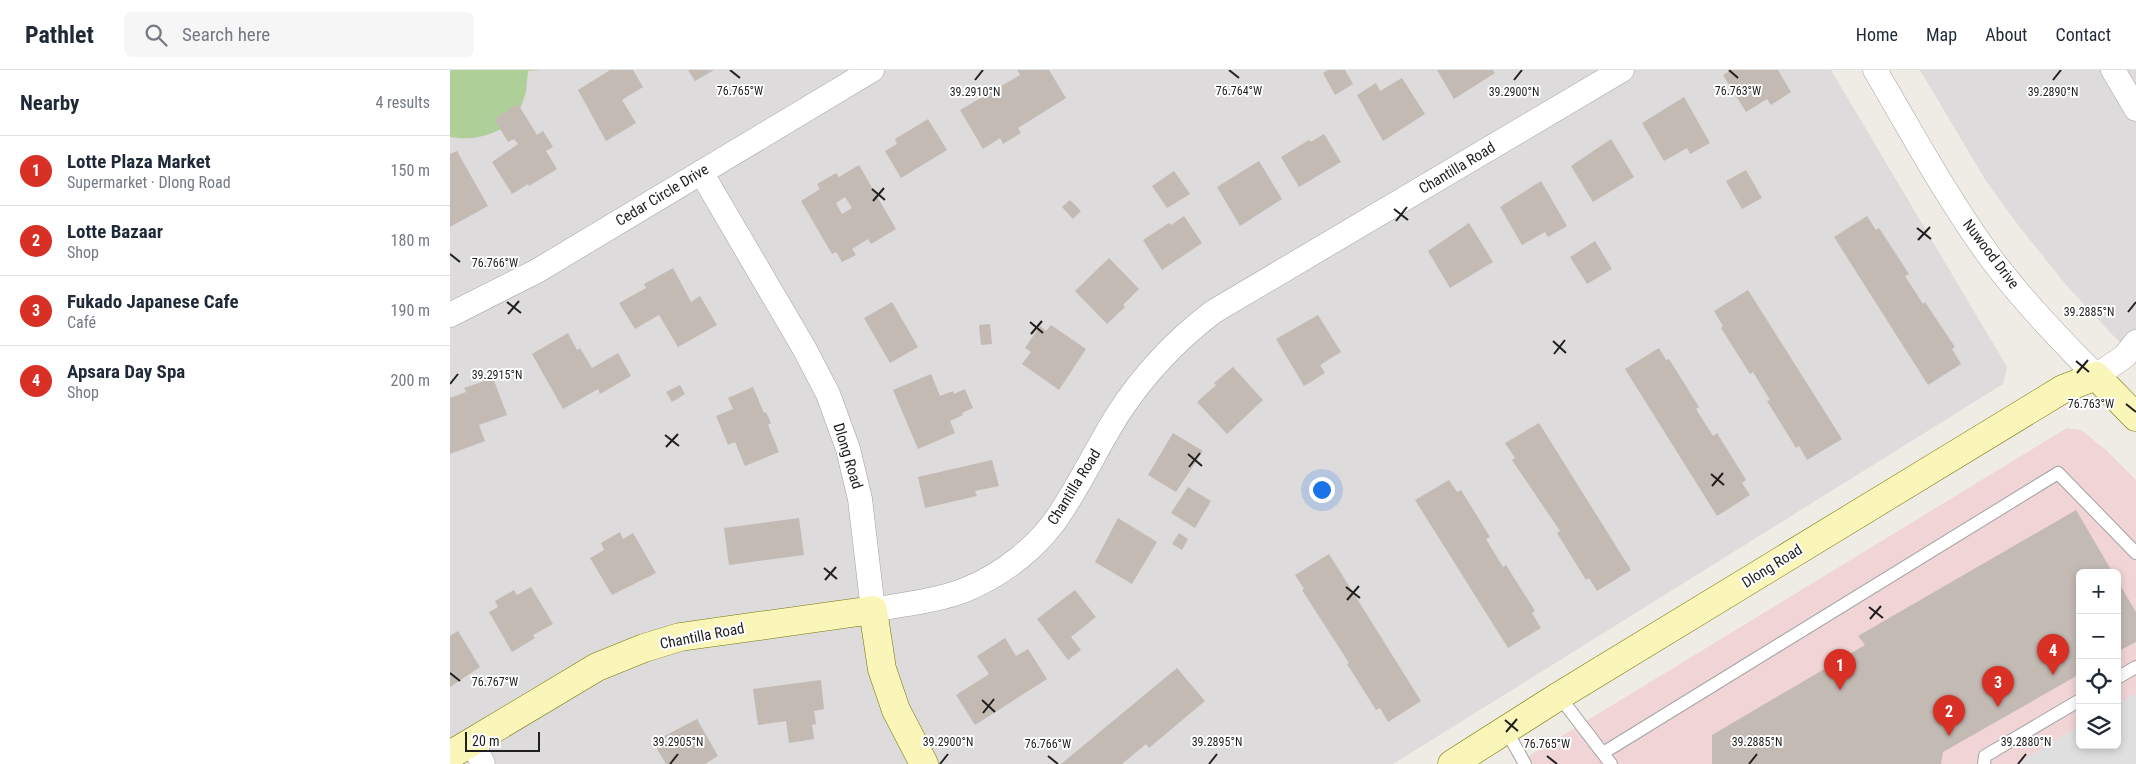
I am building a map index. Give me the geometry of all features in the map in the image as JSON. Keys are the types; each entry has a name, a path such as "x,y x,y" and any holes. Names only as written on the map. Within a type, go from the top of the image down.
{"street":[{"name":"Cedar Circle Drive","path":"450,315 538,270 872,70"},
{"name":"Chantilla Road","path":"468,753 596,667 644,648 680,637 873,610 936,598 965,590 1017,559 1038,541 1060,514 1117,415 1139,383 1188,331 1213,312 1622,70"},
{"name":"Nuwood Drive","path":"1875,70 1948,195 1991,258 2040,318 2136,417"},
{"path":"2113,70 2136,109"},
{"name":"Dlong Road","path":"701,172 804,348 828,394 848,448 860,499 882,668 896,710 924,764"},
{"path":"2096,376 2125,356 2136,342"},
{"name":"Dlong Road","path":"1452,764 1559,696 2028,408 2063,389 2096,376"}],"lane":[{"path":"1603,753 2058,474 2136,553"},
{"path":"2121,676 2136,667"},
{"path":"1559,696 1611,764"},
{"path":"1984,764 1985,756 2076,702"},
{"path":"1506,730 1525,764"}],"shaded area":[{"path":"450,70 1831,70 2007,367 2003,384 1393,764 450,764"},
{"path":"1920,70 2136,70 2136,360 2067,286 2018,225 1986,181"},
{"path":"2067,428 2081,430 2106,450 2136,480 2136,764 1516,764"},
{"path":"2136,693 2136,764 2016,764 2076,728 2076,749 2121,749 2121,702"}],"green space":[{"path":"450,70 541,70 528,71 526,92 516,121 484,136 460,138 450,137"}],"building":[{"path":"610,70 633,70 643,87 622,100 636,123 606,141 578,90"},
{"path":"688,70 714,70 695,81"},
{"path":"1017,70 1049,70 1066,98 1018,128 1021,133 1003,144 1000,138 983,149 960,110 1020,75"},
{"path":"1328,70 1345,70 1353,84 1335,95 1323,73"},
{"path":"1437,70 1493,70 1495,73 1454,99"},
{"path":"1731,70 1778,70 1791,92 1771,105 1767,99 1746,112 1723,75"},
{"path":"1402,78 1425,114 1383,141 1357,95 1376,83 1380,91"},
{"path":"1684,97 1710,143 1690,154 1687,148 1664,161 1642,123"},
{"path":"518,104 537,135 543,131 553,147 546,151 557,169 512,194 492,162 518,144 514,139 508,142 494,119"},
{"path":"928,119 947,150 901,178 885,151 897,144 895,139"},
{"path":"1324,134 1341,162 1299,187 1281,157 1309,140 1311,142"},
{"path":"1611,139 1634,177 1593,202 1571,166"},
{"path":"457,151 488,206 450,227 450,154"},
{"path":"1259,161 1282,199 1240,226 1217,187"},
{"path":"859,165 896,229 871,244 868,239 852,249 856,255 842,262 836,252 832,254 801,201 820,189 817,184 836,173 839,177","holes":["845,197 852,208 842,214 836,203"]},
{"path":"1746,170 1762,198 1742,209 1726,181"},
{"path":"1174,171 1190,194 1167,208 1152,186"},
{"path":"1541,181 1567,226 1548,237 1545,232 1522,245 1500,207"},
{"path":"1070,200 1081,211 1073,219 1062,207"},
{"path":"1184,216 1202,243 1162,270 1143,240 1169,223 1171,225"},
{"path":"1867,216 1876,230 1879,228 1909,274 1905,276 1955,347 1952,349 1961,364 1928,385 1834,237"},
{"path":"1469,223 1493,262 1450,288 1428,251"},
{"path":"1595,241 1612,269 1587,284 1570,257"},
{"path":"1109,258 1139,289 1123,305 1125,307 1107,324 1075,291"},
{"path":"673,268 691,302 700,296 717,325 678,347 659,315 635,329 619,303 646,288 644,284"},
{"path":"1748,290 1842,439 1807,460 1799,446 1796,448 1767,401 1770,400 1753,372 1750,374 1721,328 1723,326 1714,311"},
{"path":"892,302 918,347 890,363 864,318"},
{"path":"1318,315 1341,352 1320,365 1325,373 1304,386 1276,339"},
{"path":"990,324 992,344 981,345 979,325"},
{"path":"1051,325 1086,349 1059,390 1022,364 1031,352 1025,348 1040,326 1046,331"},
{"path":"568,333 577,350 580,348 592,368 618,353 631,376 600,394 598,389 563,409 532,354"},
{"path":"1659,348 1666,360 1669,359 1699,407 1696,409 1713,436 1717,433 1746,480 1742,483 1750,495 1717,516 1625,369"},
{"path":"1233,367 1263,400 1227,434 1197,402 1216,385 1214,383"},
{"path":"931,374 940,396 953,391 954,394 965,389 973,408 950,421 955,433 918,449 893,390"},
{"path":"493,378 507,415 479,425 485,441 450,454 450,398 466,392 464,388"},
{"path":"680,385 685,394 672,402 666,392"},
{"path":"753,387 764,413 766,412 771,423 768,425 779,452 745,466 735,442 728,445 716,416 733,409 728,398"},
{"path":"1539,423 1631,570 1597,591 1589,578 1586,580 1557,533 1560,531 1512,460 1515,458 1505,443"},
{"path":"1173,433 1203,451 1176,492 1148,475"},
{"path":"992,460 999,486 975,491 977,496 925,508 918,477"},
{"path":"1449,480 1457,492 1461,490 1490,537 1486,539 1503,567 1506,565 1535,611 1532,613 1541,628 1508,648 1415,500"},
{"path":"1188,487 1211,501 1195,528 1171,513"},
{"path":"2076,510 2111,569 2076,569 2076,676 1943,752 1941,764 1712,764 1712,735 1865,645 1858,636"},
{"path":"799,518 804,555 729,565 724,528"},
{"path":"1118,518 1157,542 1132,584 1095,562"},
{"path":"620,532 623,539 633,533 656,573 612,595 590,558 604,550 601,543"},
{"path":"1179,533 1188,539 1182,550 1172,544"},
{"path":"1329,554 1421,701 1388,722 1380,708 1376,710 1347,664 1349,663 1302,590 1304,589 1295,575"},
{"path":"531,587 553,624 533,635 535,638 512,652 489,612 498,607 495,601 514,590 517,595"},
{"path":"2121,587 2136,612 2136,642 2121,650"},
{"path":"1075,590 1096,617 1071,637 1081,650 1068,660 1037,619"},
{"path":"458,631 480,667 450,687 450,636"},
{"path":"1005,638 1016,656 1028,649 1047,679 975,725 956,695 989,674 977,656"},
{"path":"1177,668 1205,701 1149,748 1146,744 1122,764 1061,764"},
{"path":"821,680 824,709 814,711 816,724 812,725 814,739 789,743 786,721 758,725 753,689"},
{"path":"697,719 718,756 705,764 666,764 653,742"}],"place":[{"name":"Apsara Day Spa","path":"2053,675"},
{"name":"Lotte Plaza Market","path":"1840,690"},
{"name":"Fukado Japanese Cafe","path":"1998,707"},
{"name":"Lotte Bazaar","path":"1949,736"}]}
